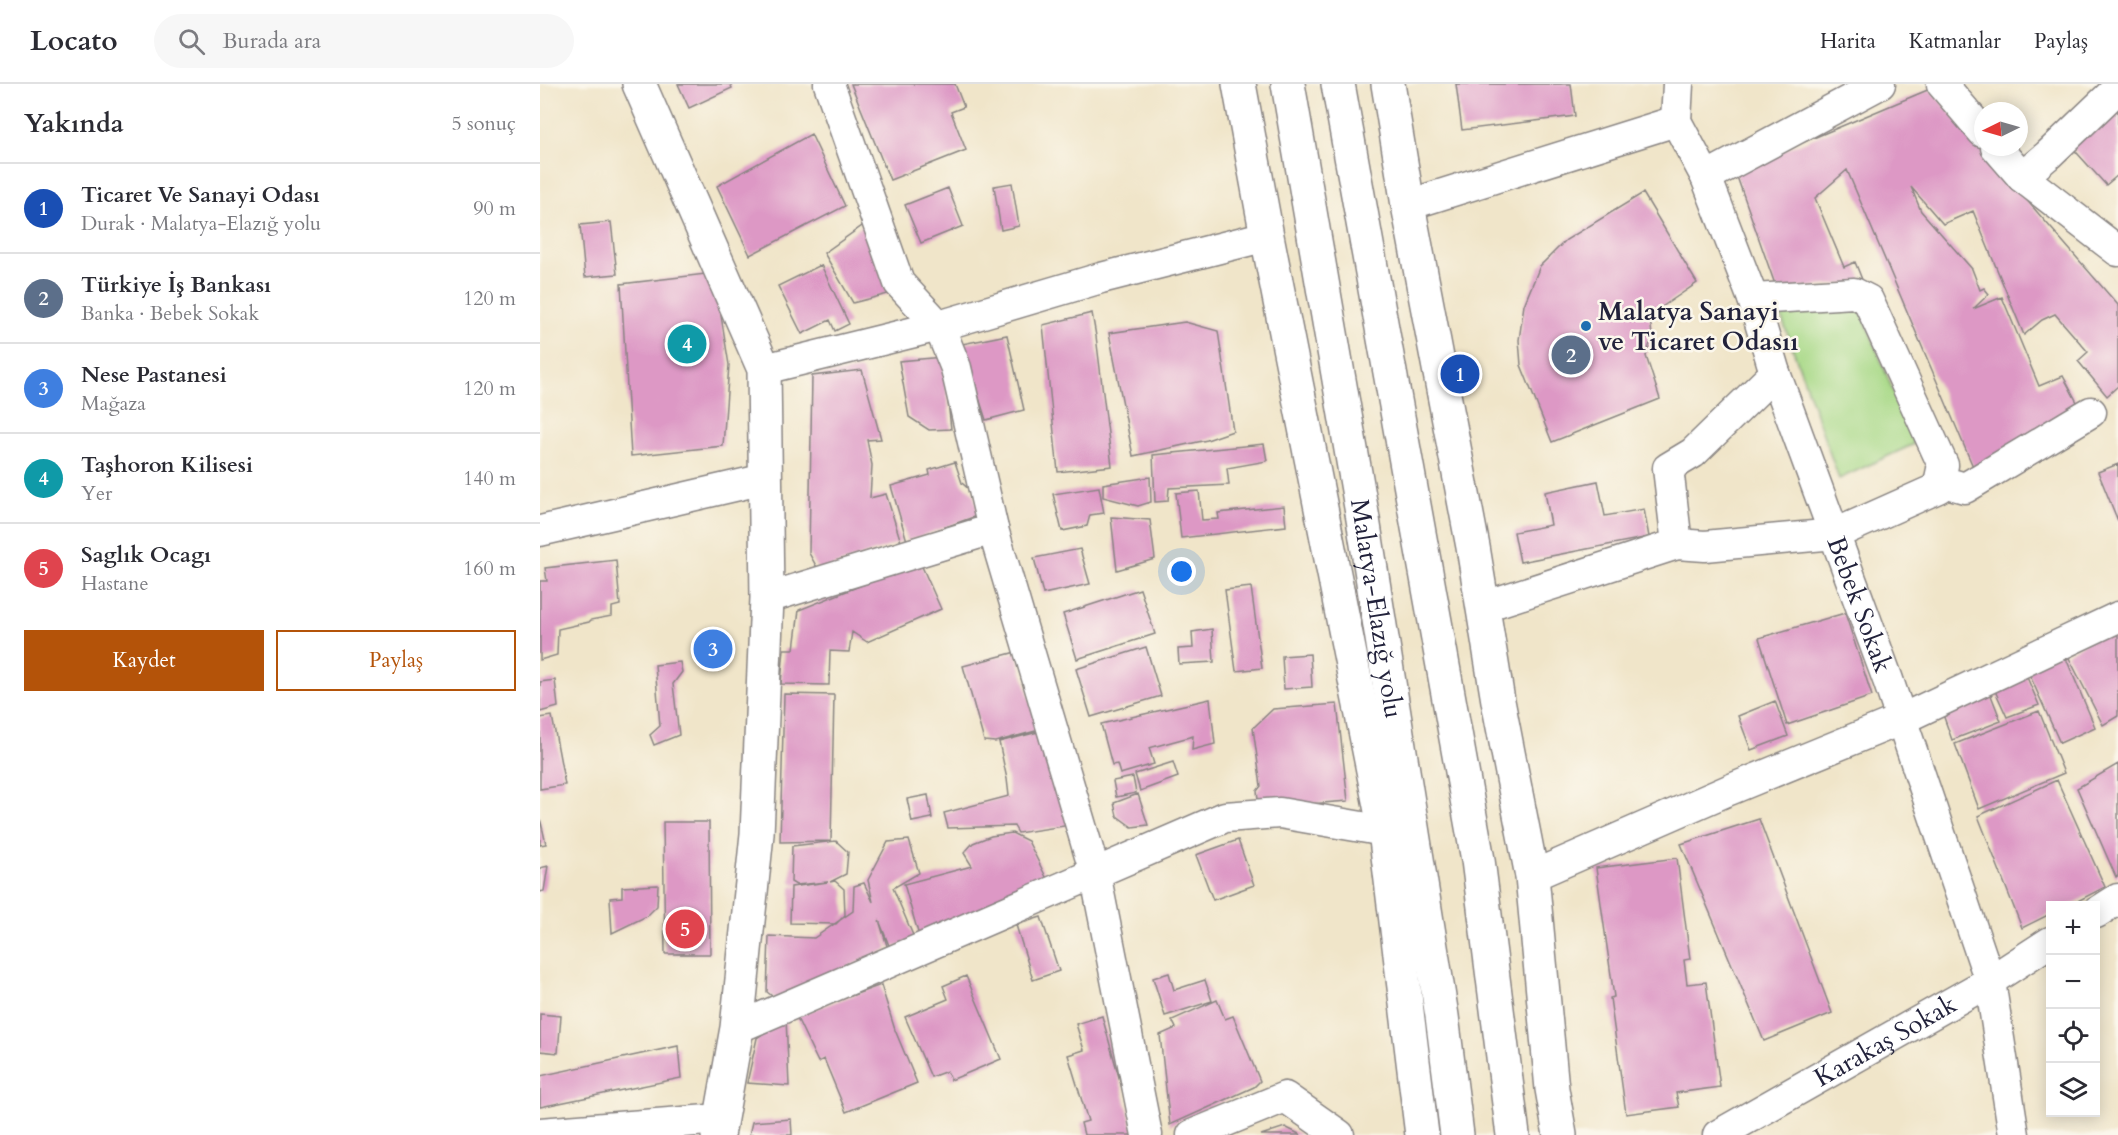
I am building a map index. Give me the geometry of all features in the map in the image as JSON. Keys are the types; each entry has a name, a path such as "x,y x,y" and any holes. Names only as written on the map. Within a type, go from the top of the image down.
{"main road":[{"path":"639,84 764,369 767,598 757,834 736,1028 720,1127"},
{"path":"1239,84 1385,831 1422,1135"},
{"path":"1338,84 1479,860 1513,1135"},
{"path":"1369,84 1390,98 1498,700 1532,876 1552,1089 1560,1135"},
{"name":"Malatya-Elazığ yolu","path":"1288,90 1363,519 1442,1016 1457,1135"}],"street":[{"path":"829,84 899,283 939,326 956,368 993,529 1095,873 1147,1135"},
{"path":"1408,205 1676,121 1678,84"},
{"path":"1706,177 1880,84"},
{"path":"1942,84 1974,121"},
{"path":"2022,177 2118,88"},
{"name":"Bebek Sokak","path":"1676,121 1706,177 1753,299 1775,374 1888,680 1990,981 2014,1135"},
{"path":"2004,156 2022,177 2118,251"},
{"path":"764,369 939,326 1101,278 1267,236"},
{"path":"1482,606 1677,544 1705,546 1834,534 1938,488 1943,465 1868,300 1854,292 1753,299"},
{"path":"1677,544 1668,468 1692,453 1775,374"},
{"path":"1940,481 1965,488 2091,412"},
{"path":"540,531 765,479"},
{"path":"767,598 993,529"},
{"path":"1532,876 1729,790 1900,720 2118,617"},
{"path":"736,1028 1225,818 1280,813 1385,831"},
{"path":"2100,910 2118,899"},
{"name":"Karakaş Sokak","path":"1718,1135 1990,981 2046,945"},
{"path":"1192,1135 1285,1097 1339,1135"},
{"path":"540,1133 720,1127"}],"green space":[{"path":"1852,287 1914,444 1839,479 1774,296"}],"building":[{"path":"678,84 730,84 732,88 689,108"},
{"path":"851,84 955,84 964,107 951,112 966,150 890,180"},
{"path":"1456,84 1571,84 1575,116 1462,130"},
{"path":"1930,89 1974,140 1974,156 1988,156 2118,305 2118,386 2107,396 2078,361 2088,352 2055,314 2042,320 2024,335 1973,211 1943,224 1911,187 1921,211 1972,269 1980,290 1984,288 1989,294 1973,309 2002,297 2039,386 2063,376 2079,406 1974,469 1847,170 1815,198 1844,267 1855,262 1863,282 1777,290 1735,171"},
{"path":"2118,98 2118,175 2106,185 2068,143"},
{"path":"811,134 845,206 750,255 717,186"},
{"path":"1012,183 1019,226 1001,230 994,186"},
{"path":"948,188 963,226 921,243 905,205"},
{"name":"Malatya Sanayi ve Ticaret Odasıı","path":"1643,193 1697,283 1650,315 1652,337 1646,356 1660,399 1552,442 1521,365 1519,340 1524,305 1540,266 1566,240"},
{"path":"611,222 617,274 585,277 580,225"},
{"path":"865,224 888,294 853,303 824,253"},
{"path":"821,265 849,324 835,331 830,320 802,334 778,286"},
{"path":"714,273 729,365 723,446 631,456 621,284"},
{"path":"1092,313 1112,466 1058,472 1043,325"},
{"path":"1185,322 1218,331 1233,431 1207,440 1133,456 1109,333"},
{"path":"1007,335 1024,410 986,420 962,344"},
{"path":"943,357 951,429 929,430 909,417 899,361"},
{"path":"862,370 881,439 867,440 872,465 870,498 886,494 901,542 819,571 809,553 812,376"},
{"path":"1264,444 1267,461 1227,468 1229,485 1169,488 1168,501 1155,502 1153,455"},
{"path":"955,462 962,483 973,493 979,515 907,541 891,486 930,475 929,470"},
{"path":"2118,464 2118,521 2098,472"},
{"path":"1150,477 1151,502 1138,506 1103,497 1103,484"},
{"path":"1598,481 1605,516 1644,509 1649,537 1520,562 1514,532 1551,525 1545,492"},
{"path":"1099,487 1104,513 1090,515 1087,526 1062,531 1053,494"},
{"path":"1199,491 1202,520 1219,519 1218,513 1284,506 1286,526 1181,538 1176,493"},
{"path":"1111,517 1150,520 1155,559 1117,570"},
{"path":"1080,549 1090,584 1043,594 1034,558"},
{"path":"616,560 620,605 612,607 612,616 558,629 557,655 540,660 540,581 547,581 545,568"},
{"path":"920,562 941,609 867,642 852,632 849,652 830,651 829,685 781,684 784,649 794,649 799,610"},
{"path":"1251,587 1262,668 1236,671 1225,590"},
{"path":"1140,589 1155,634 1077,659 1063,614"},
{"path":"1845,613 1872,696 1787,725 1759,638"},
{"path":"2118,621 2118,716 2103,725 2067,654"},
{"path":"1212,629 1214,662 1179,664 1178,649 1193,648 1192,632"},
{"path":"1146,647 1161,696 1091,717 1076,669"},
{"path":"2062,649 2095,727 2060,743 2027,669"},
{"path":"1016,652 1039,730 995,742 984,741 963,666"},
{"path":"1310,654 1312,687 1284,689 1282,656"},
{"path":"680,662 682,672 673,684 679,735 654,745 650,735 660,726 655,665"},
{"path":"2023,668 2039,705 2007,717 1991,682"},
{"path":"555,680 558,707 540,712 540,682"},
{"path":"1987,685 2001,721 1952,740 1940,706"},
{"path":"784,694 834,695 831,841 780,842"},
{"path":"1210,699 1215,744 1192,750 1193,736 1149,748 1154,764 1120,774 1117,764 1112,765 1101,724"},
{"path":"1775,701 1788,736 1751,750 1738,716"},
{"path":"1337,704 1348,801 1296,805 1258,799 1257,791 1261,786 1253,728 1273,709"},
{"path":"2039,711 2064,773 1979,809 1955,744"},
{"path":"552,716 565,785 540,789 540,718"},
{"path":"1046,730 1071,825 1018,833 1014,826 948,828 944,813 1009,796 999,742"},
{"path":"1173,762 1178,777 1140,791 1135,774"},
{"path":"2118,764 2118,876 2116,877 2077,788"},
{"path":"1133,777 1136,793 1116,797 1113,781"},
{"path":"2057,780 2105,887 2078,901 2046,901 2046,916 2022,928 1978,816"},
{"path":"1138,794 1148,825 1132,827 1117,816 1114,803"},
{"path":"928,795 932,818 912,822 907,799"},
{"path":"540,818 546,844 540,845"},
{"path":"1759,819 1832,1013 1764,1041 1681,844"},
{"path":"663,822 709,822 710,954 665,954"},
{"path":"1012,833 1028,841 1049,883 919,936 904,884 972,866 964,853 973,843 991,836"},
{"path":"909,840 919,873 893,888 915,940 890,948 879,920 888,949 776,999 767,992 769,936 814,938 853,911 854,886 864,883 873,902 868,880 888,842"},
{"path":"1238,840 1254,885 1213,900 1196,855"},
{"path":"836,841 848,852 846,874 830,882 835,881 844,889 845,915 836,924 790,923 791,887 828,882 796,885 791,882 792,846"},
{"path":"1677,858 1690,959 1684,960 1687,984 1706,982 1720,1087 1676,1093 1679,1107 1626,1114 1610,998 1614,997 1596,868"},
{"path":"548,866 544,891 540,892 540,868"},
{"path":"658,885 657,906 647,916 612,933 610,898 622,897 622,887"},
{"path":"1041,917 1059,971 1033,980 1016,925"},
{"path":"1169,973 1174,990 1205,980 1212,1001 1165,1016 1153,978"},
{"path":"966,976 1001,1059 951,1080 947,1071 931,1077 905,1017 948,999 943,986"},
{"path":"881,985 895,1030 917,1083 846,1112 824,1059 818,1062 796,1016"},
{"path":"1217,1000 1225,1019 1233,1016 1260,1081 1254,1087 1170,1125 1160,1035 1176,1028 1172,1020"},
{"path":"540,1014 561,1016 558,1053 540,1051"},
{"path":"1102,1016 1135,1135 1084,1135 1081,1123 1088,1121 1068,1055 1084,1050 1076,1024"},
{"path":"786,1018 789,1086 747,1083 757,1038"},
{"path":"678,1046 681,1078 540,1107 540,1076"},
{"path":"791,1119 792,1135 749,1135 752,1122"},
{"path":"1285,1127 1301,1135 1261,1135"}],"place":[{"name":"Malatya Sanayi ve Ticaret Odasıı","path":"1586,326"},
{"name":"Taşhoron Kilisesi","path":"687,344"},
{"name":"Türkiye İş Bankası","path":"1571,355"},
{"name":"Ticaret Ve Sanayi Odası","path":"1460,374"},
{"name":"Nese Pastanesi","path":"713,649"},
{"name":"Saglık Ocagı","path":"685,929"}]}
